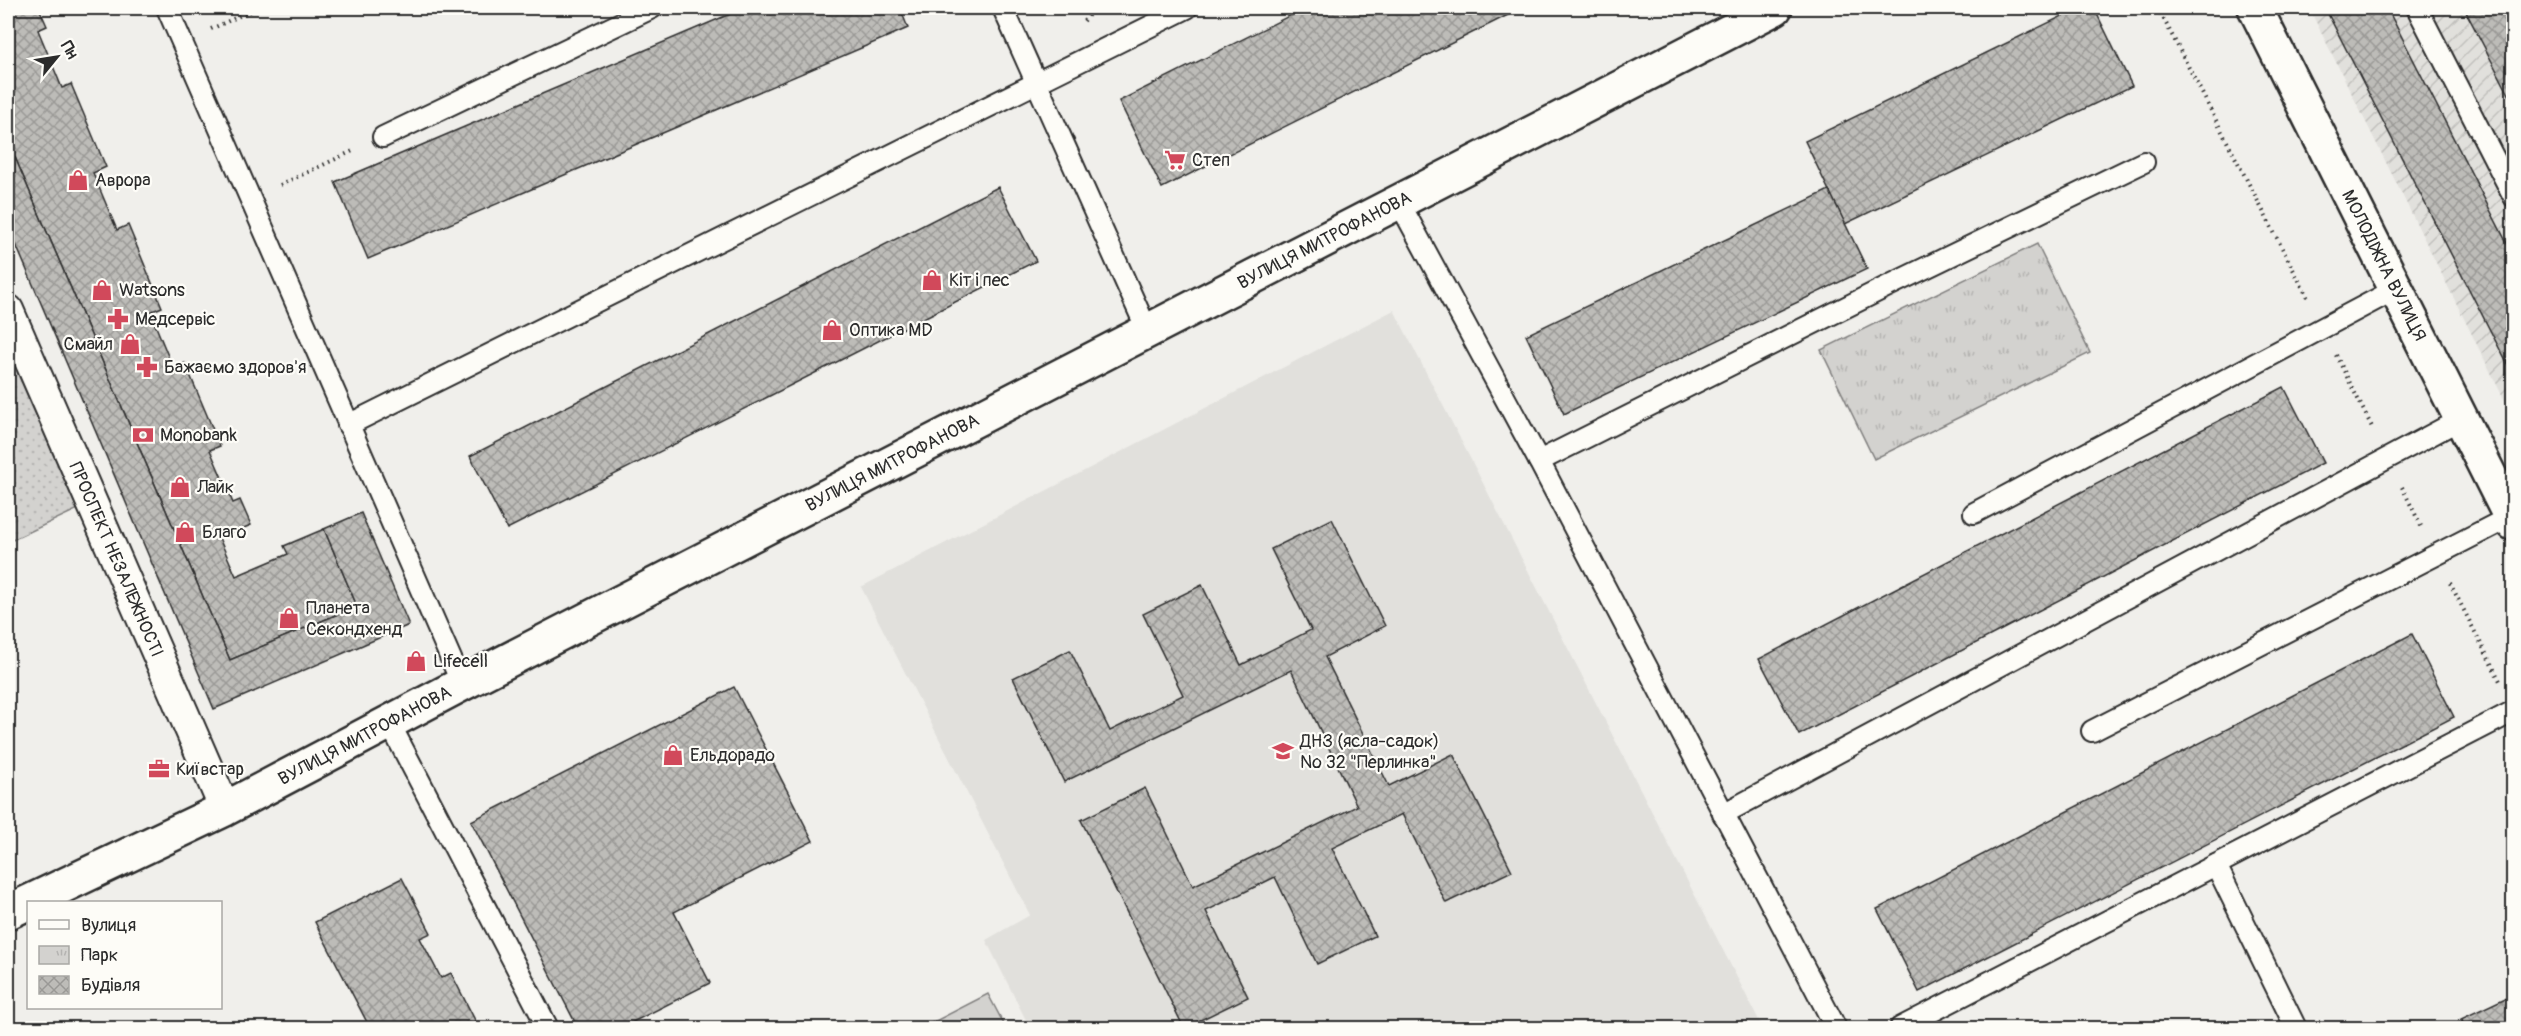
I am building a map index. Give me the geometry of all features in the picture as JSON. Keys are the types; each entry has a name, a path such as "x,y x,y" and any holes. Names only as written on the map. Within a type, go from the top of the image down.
{"street":[{"name":"ВУЛИЦЯ МИТРОФАНОВА","path":"31,901 225,809 462,684 1775,8"},
{"name":"МОЛОДІЖНА ВУЛИЦЯ","path":"2255,8 2512,520"},
{"name":"ПРОСПЕКТ НЕЗАЛЕЖНОСТІ","path":"8,310 225,809"},
{"name":"ВУЛИЦЯ МИТРОФАНОВА","path":"8,912 27,903"}],"lane":[{"path":"167,8 462,684"},
{"path":"383,137 652,8"},
{"path":"1003,8 1148,332"},
{"path":"348,425 1187,8"},
{"path":"2417,8 2514,197"},
{"path":"1539,461 1884,288 2144,162"},
{"path":"1399,202 1539,461 1836,1029"},
{"path":"1974,513 2396,289"},
{"path":"1723,814 2461,419"},
{"path":"2092,731 2512,520"},
{"path":"1900,1029 2514,711"},
{"path":"389,722 548,1029"},
{"path":"2216,866 2296,1029"}],"path":[{"path":"182,42 257,8"},
{"path":"250,200 383,137"}],"shaded area":[{"path":"2309,8 2513,8 2513,417"},
{"name":"ДНЗ (ясла-садок) № 32 \"Перлинка\"","path":"1394,310 1763,1028 1030,1028 986,940 1030,915 861,587"}],"green space":[{"path":"2037,244 2090,353 1874,459 1821,350"},
{"path":"8,310 91,503 8,542"},
{"path":"988,994 1006,1028 922,1028"}],"building":[{"path":"8,8 39,8 47,26 38,30 62,88 71,84 106,167 93,173 117,230 128,225 162,307 150,312 173,368 185,363 220,446 210,450 233,503 240,500 251,525 219,538 236,576 288,554 284,546 324,529 357,606 230,660 8,141"},
{"path":"744,8 900,8 908,28 368,259 335,182"},
{"path":"1305,8 1522,8 1162,188 1119,101"},
{"path":"2079,8 2094,8 2132,86 1845,224 1805,141"},
{"path":"2325,8 2387,8 2514,257 2514,377"},
{"path":"2464,8 2514,8 2514,104"},
{"path":"8,141 230,660 357,606 324,529 361,513 409,625 214,709 8,226"},
{"path":"998,187 1036,261 507,529 470,456"},
{"path":"1829,190 1867,269 1564,414 1526,335"},
{"path":"2284,387 2323,463 1799,735 1759,659"},
{"path":"1332,519 1385,626 1325,657 1389,786 1453,754 1512,871 1446,903 1402,814 1332,848 1375,936 1317,964 1275,877 1206,911 1248,997 1184,1028 1081,820 1145,788 1193,886 1357,806 1291,670 1064,782 1013,678 1070,650 1110,731 1183,695 1143,614 1202,585 1241,665 1311,630 1271,549"},
{"path":"2412,634 2454,717 1919,992 1877,909"},
{"path":"734,687 813,841 674,912 710,983 621,1028 578,1028 471,821"},
{"path":"402,878 431,933 420,938 441,978 451,973 479,1028 370,1028 315,922"},
{"path":"2514,994 2514,1028 2465,1028 2461,1019"}],"place":[{"name":"Степ","path":"1175,160"},
{"name":"Аврора","path":"78,180"},
{"name":"Кіт і пес","path":"932,280"},
{"name":"Watsons","path":"102,290"},
{"name":"Медсервіс","path":"118,319"},
{"name":"Оптика MD","path":"832,330"},
{"name":"Смайл","path":"130,344"},
{"name":"Бажаємо здоров'я","path":"147,367"},
{"name":"Monobank","path":"143,435"},
{"name":"Лайк","path":"180,487"},
{"name":"Благо","path":"185,532"},
{"name":"Планета Секондхенд","path":"289,618"},
{"name":"Lifecell","path":"416,661"},
{"name":"ДНЗ (ясла-садок) № 32 \"Перлинка\"","path":"1283,751"},
{"name":"Ельдорадо","path":"673,755"},
{"name":"Київстар","path":"159,769"}]}
